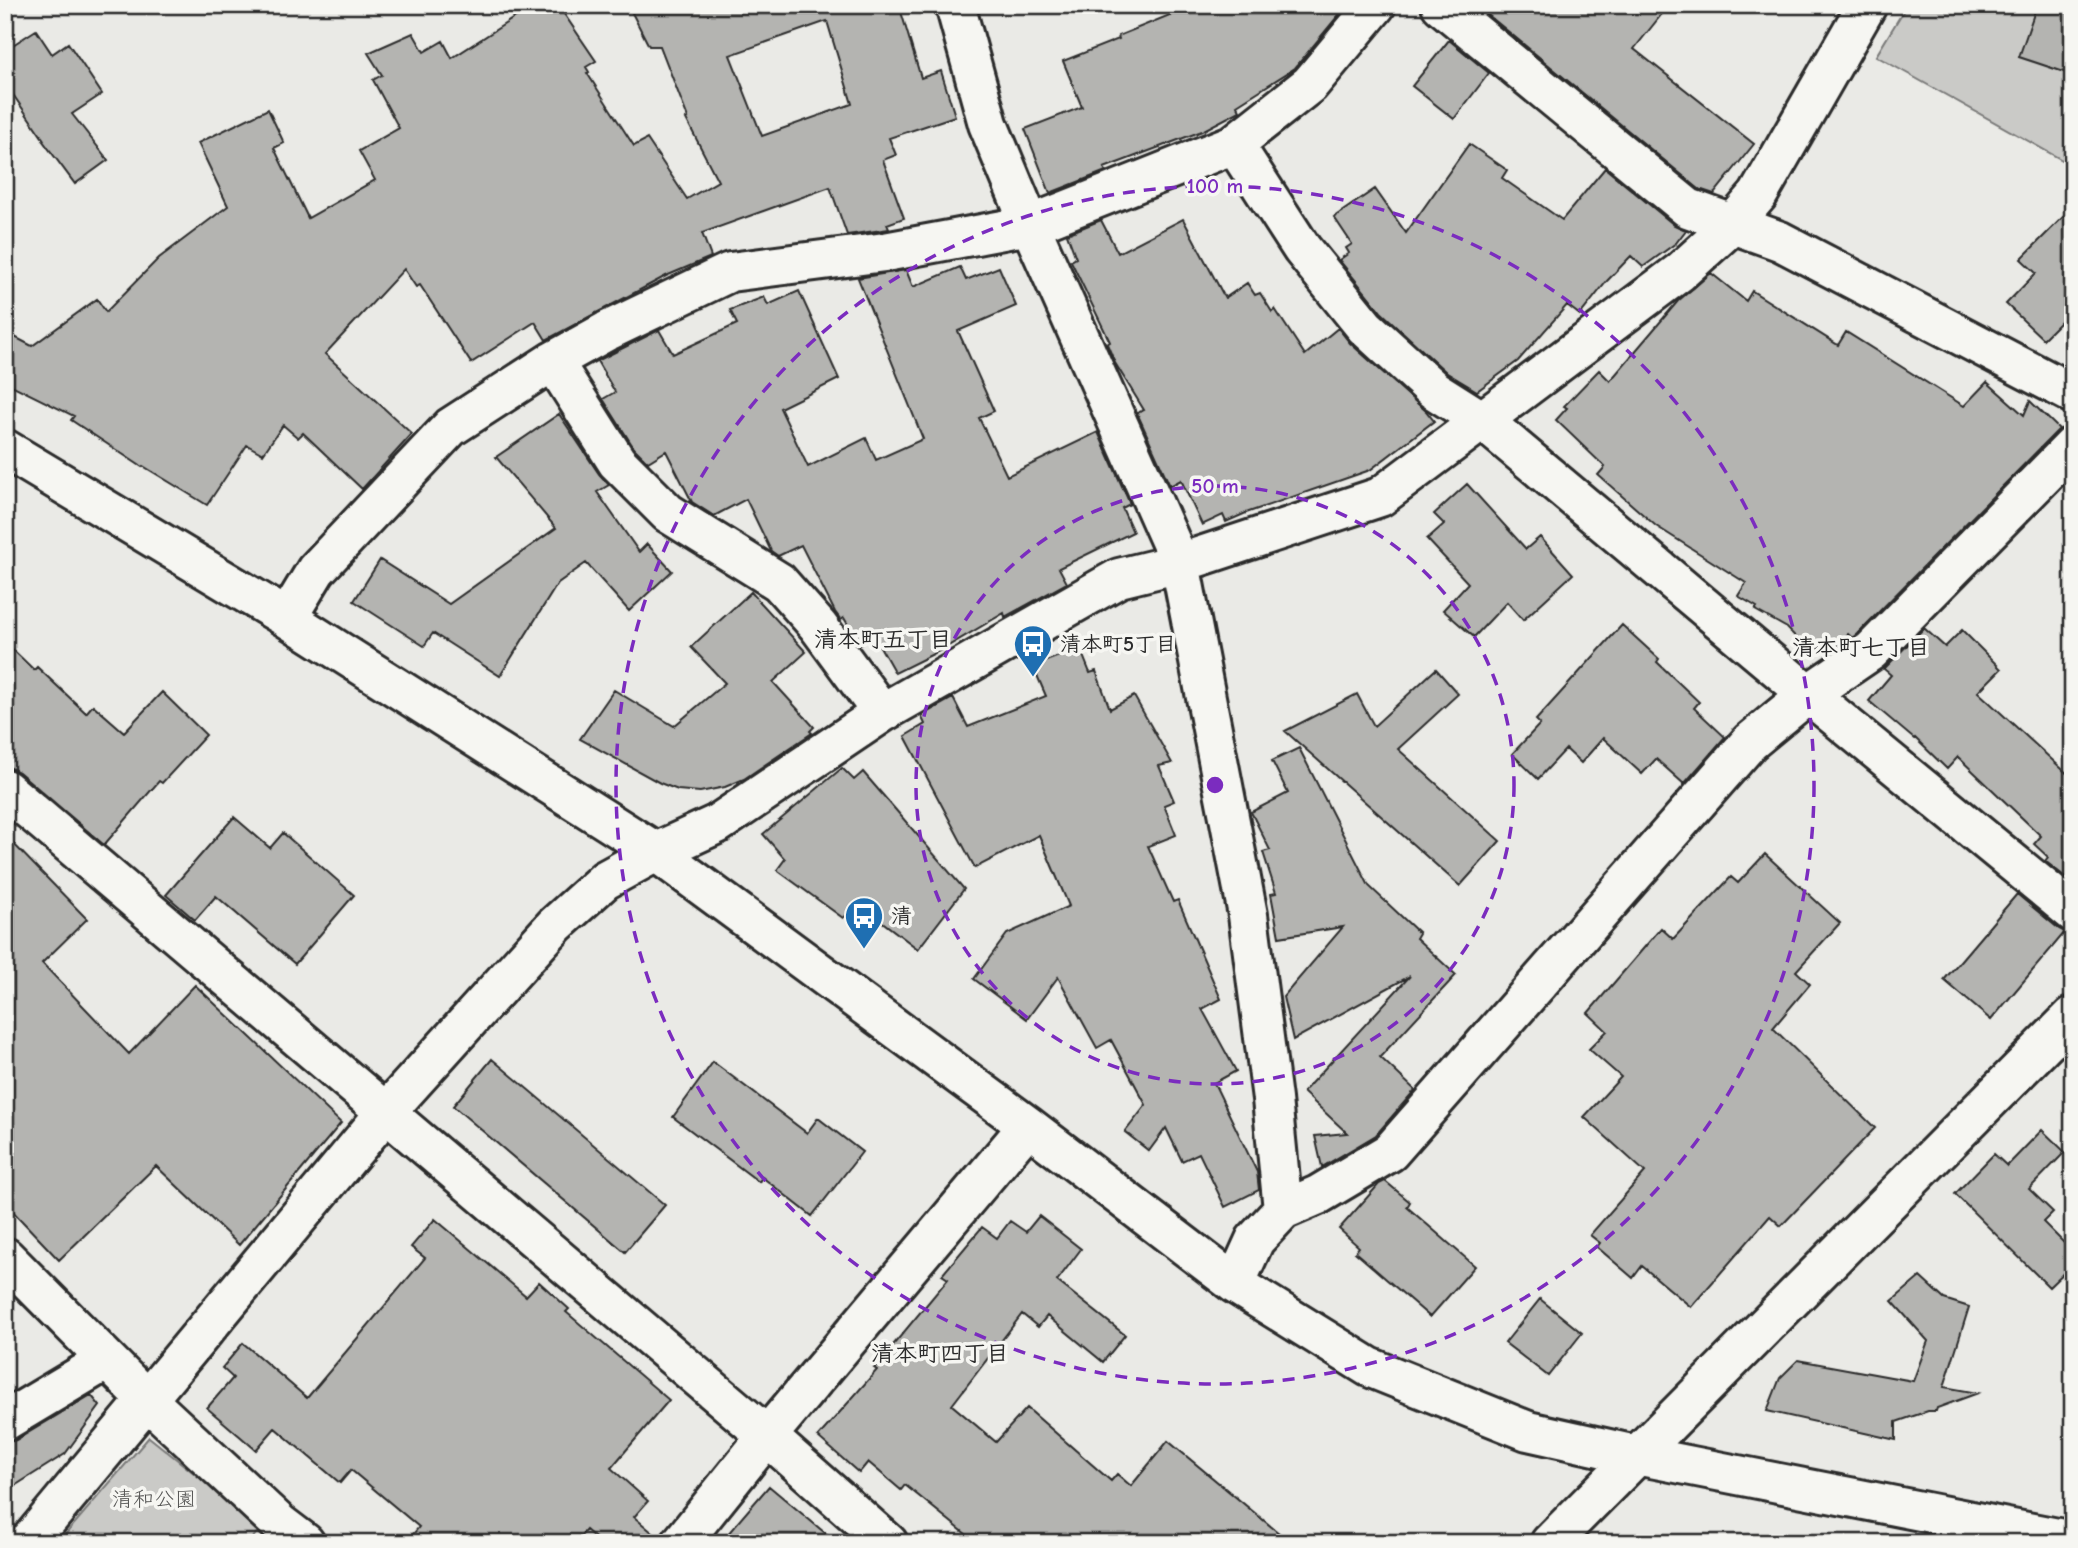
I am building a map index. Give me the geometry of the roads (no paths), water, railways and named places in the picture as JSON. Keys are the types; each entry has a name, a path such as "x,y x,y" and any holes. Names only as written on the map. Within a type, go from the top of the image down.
{"street":[{"path":"955,5 988,124 1180,563 1248,915 1283,1210"},
{"path":"287,618 316,570 451,427 553,361 607,331 730,272 886,252 1030,225 1234,144 1310,84 1376,5"},
{"path":"1441,5 1688,208 1780,241 2073,394"},
{"path":"29,1543 386,1112 555,925 605,880 656,852 717,824 882,713 1119,578 1180,563 1380,497 1680,272 1733,224 1758,195 1867,5"},
{"path":"1234,144 1302,249 1365,327 1434,390 1483,421 2073,912"},
{"path":"553,361 617,463 668,513 779,582 818,626 882,713"},
{"path":"1235,1284 1255,1240 1283,1210 1318,1195 1390,1152 1750,742 1808,694 1871,651 2073,446"},
{"path":"10,458 287,618 656,852 1028,1126 1235,1284 1368,1367 1528,1431 1636,1455 2073,1541"},
{"path":"5,789 767,1436 888,1543"},
{"path":"1550,1543 2073,1016"},
{"path":"681,1543 767,1436 1028,1126"},
{"path":"5,1257 283,1536"},
{"path":"5,1421 107,1360"}],"place":[{"name":"清本町5丁目","path":"1033,678"},
{"name":"清","path":"864,950"}],"district":[{"name":"清本町五丁目","path":"883,639"},
{"name":"清本町七丁目","path":"1861,647"},
{"name":"清本町四丁目","path":"940,1353"}],"park label":[{"name":"清和公園","path":"154,1499"}]}
